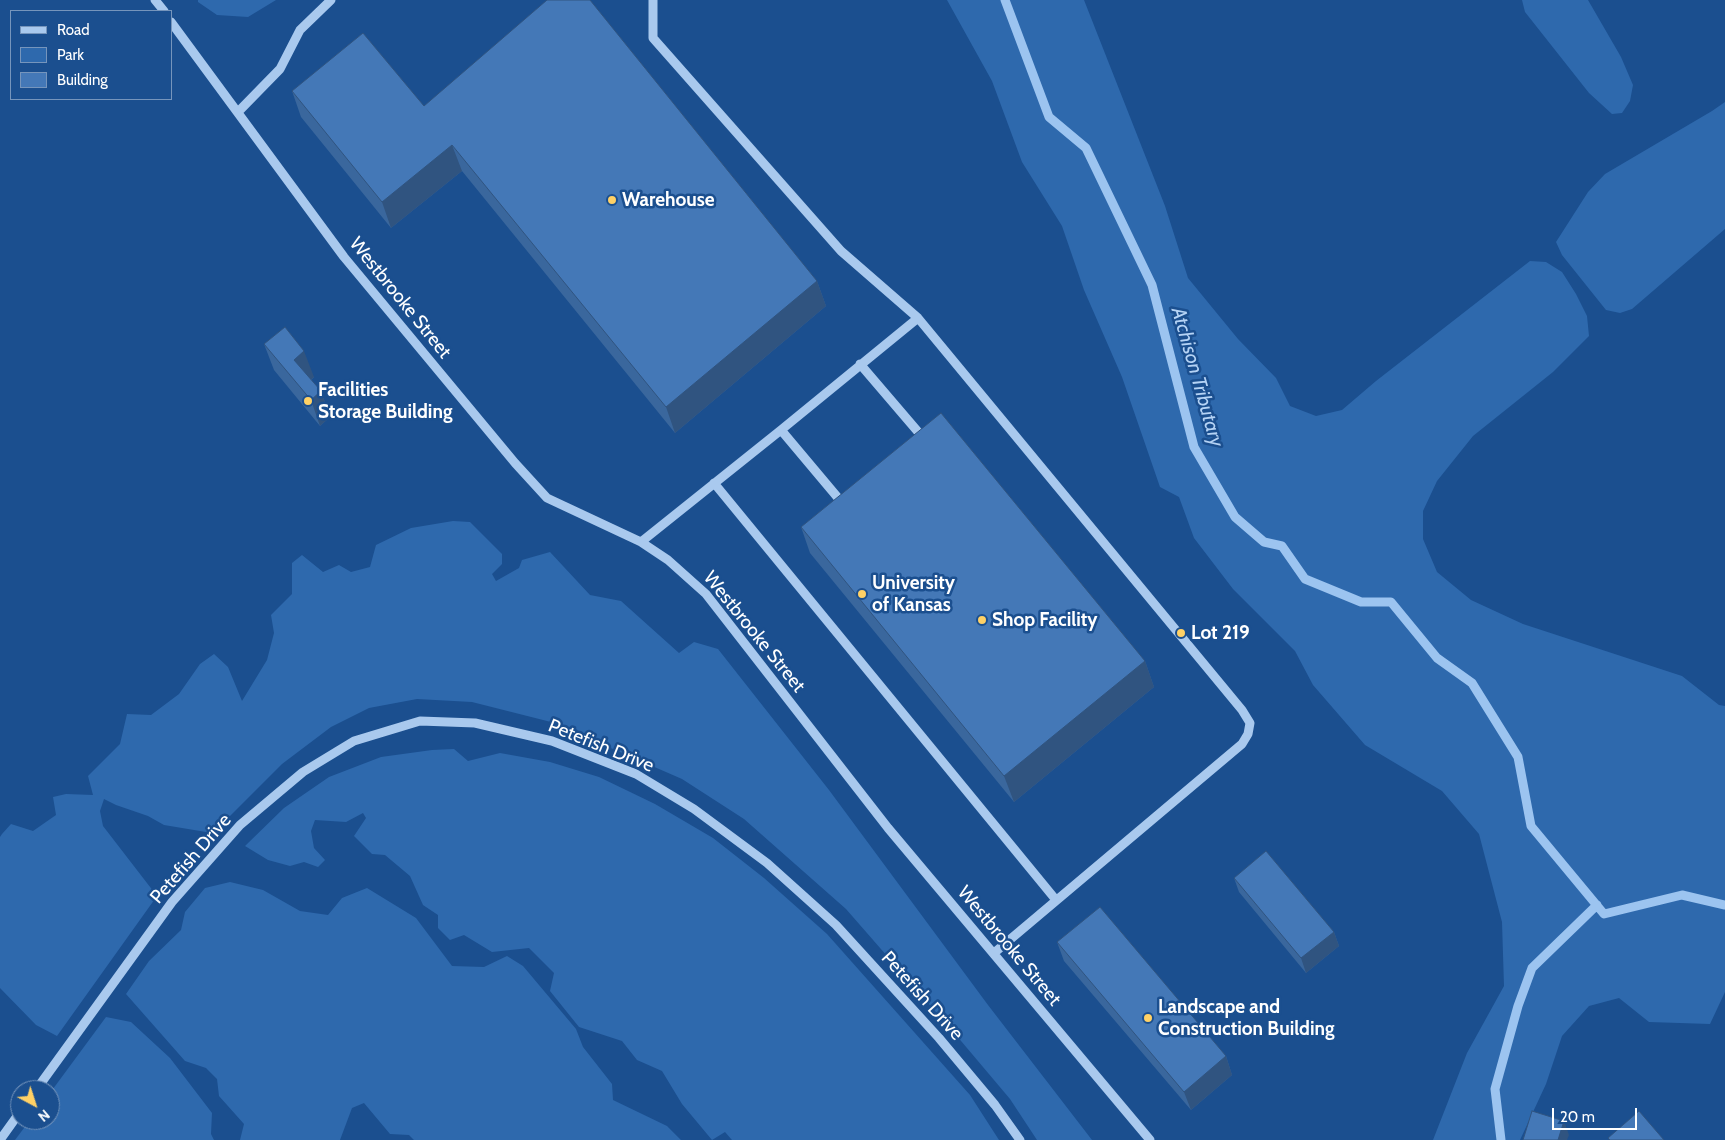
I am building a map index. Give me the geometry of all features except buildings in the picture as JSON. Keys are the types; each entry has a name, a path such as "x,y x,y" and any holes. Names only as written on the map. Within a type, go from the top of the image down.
{"street":[{"path":"155,0 163,10"},
{"path":"238,112 280,69 300,30 331,0"},
{"path":"653,0 653,38 841,251 918,318 1242,710 1250,724 1248,734 1242,744 994,953"},
{"name":"Westbrooke Street","path":"172,23 344,257 509,455 547,498 641,542 668,560 706,594 888,828 1150,1140"},
{"path":"641,542 918,318"},
{"path":"860,364 929,444"},
{"path":"781,430 848,510"},
{"path":"714,483 1056,900"},
{"name":"Petefish Drive","path":"43,1080 172,902 240,825 303,772 354,741 420,721 474,724 552,741 636,774 694,809 766,863 836,925 939,1038 996,1105 1020,1140"},
{"path":"0,1140 10,1126"}],"green space":[{"path":"198,0 276,0 248,17 217,15 198,2"},
{"path":"947,0 1084,0 1165,206 1188,278 1238,339 1276,378 1290,406 1316,416 1342,410 1376,381 1530,261 1546,262 1562,272 1587,316 1589,336 1553,372 1473,436 1437,481 1423,511 1423,539 1437,572 1471,600 1523,624 1682,676 1719,705 1725,706 1725,992 1710,1024 1649,1022 1619,998 1589,1006 1562,1036 1546,1084 1520,1140 1433,1140 1467,1053 1504,986 1502,922 1479,834 1442,791 1365,745 1313,685 1295,651 1233,589 1194,538 1179,497 1160,487 1122,377 1084,290 1062,226 1022,162 992,81"},
{"path":"1522,0 1588,0 1621,57 1633,85 1630,101 1622,113 1612,114 1589,93 1525,12"},
{"path":"1725,102 1725,229 1632,309 1620,313 1606,310 1562,255 1556,242 1588,192 1605,174"},
{"path":"453,521 470,522 502,554 502,564 492,574 496,581 519,568 522,560 550,552 590,595 621,601 679,653 694,642 718,649 829,790 988,1005 1092,1140 1037,1140 1010,1099 846,909 744,819 682,779 551,722 472,702 417,699 369,708 331,727 282,764 225,821 206,832 164,825 148,816 104,799 100,811 103,826 157,896 57,1036 36,1025 0,988 0,837 2,834 11,824 33,831 56,815 53,797 66,794 93,795 88,776 120,744 127,714 151,715 179,694 200,664 214,654 228,667 242,701 267,660 274,633 271,615 292,594 292,563 302,555 323,572 339,565 351,572 370,567 376,545 411,528"},
{"path":"454,749 468,761 500,753 550,762 599,777 655,804 713,838 764,878 827,934 970,1095 999,1140 732,1140 725,1132 712,1140 682,1104 662,1071 637,1060 622,1041 579,1027 550,991 554,973 529,948 492,952 464,935 450,940 438,928 438,915 423,905 410,876 385,855 372,854 354,836 366,818 363,813 346,822 315,820 311,831 314,848 325,860 318,867 304,862 290,866 268,860 245,846 284,808 329,777 381,757"},
{"path":"230,882 263,890 300,911 328,915 342,898 367,888 416,918 452,966 484,967 507,956 523,966 576,1029 583,1047 612,1084 613,1100 667,1126 681,1140 414,1140 409,1135 390,1134 364,1103 352,1108 340,1140 240,1140 244,1124 219,1096 217,1079 206,1068 185,1061 126,994 149,961 181,930 185,912 205,888"},
{"path":"106,1017 131,1022 170,1058 212,1113 211,1134 214,1140 15,1140 22,1130 60,1130 60,1080"}],"waterway":[{"name":"Atchison Tributary","path":"1005,0 1049,117 1086,148 1152,285 1194,447 1235,517 1264,542 1282,546 1305,579 1361,602 1391,602 1437,658 1472,683 1518,757 1531,826 1604,914 1682,895 1725,905"},
{"path":"1501,1140 1495,1089 1518,1006 1532,968 1597,905"}],"place":[{"name":"Warehouse","path":"612,200"},
{"name":"Facilities Storage Building","path":"308,401"},
{"name":"University of Kansas","path":"862,594"},
{"name":"Shop Facility","path":"982,620"},
{"name":"Lot 219","path":"1181,633"},
{"name":"Landscape and Construction Building","path":"1148,1018"}]}
